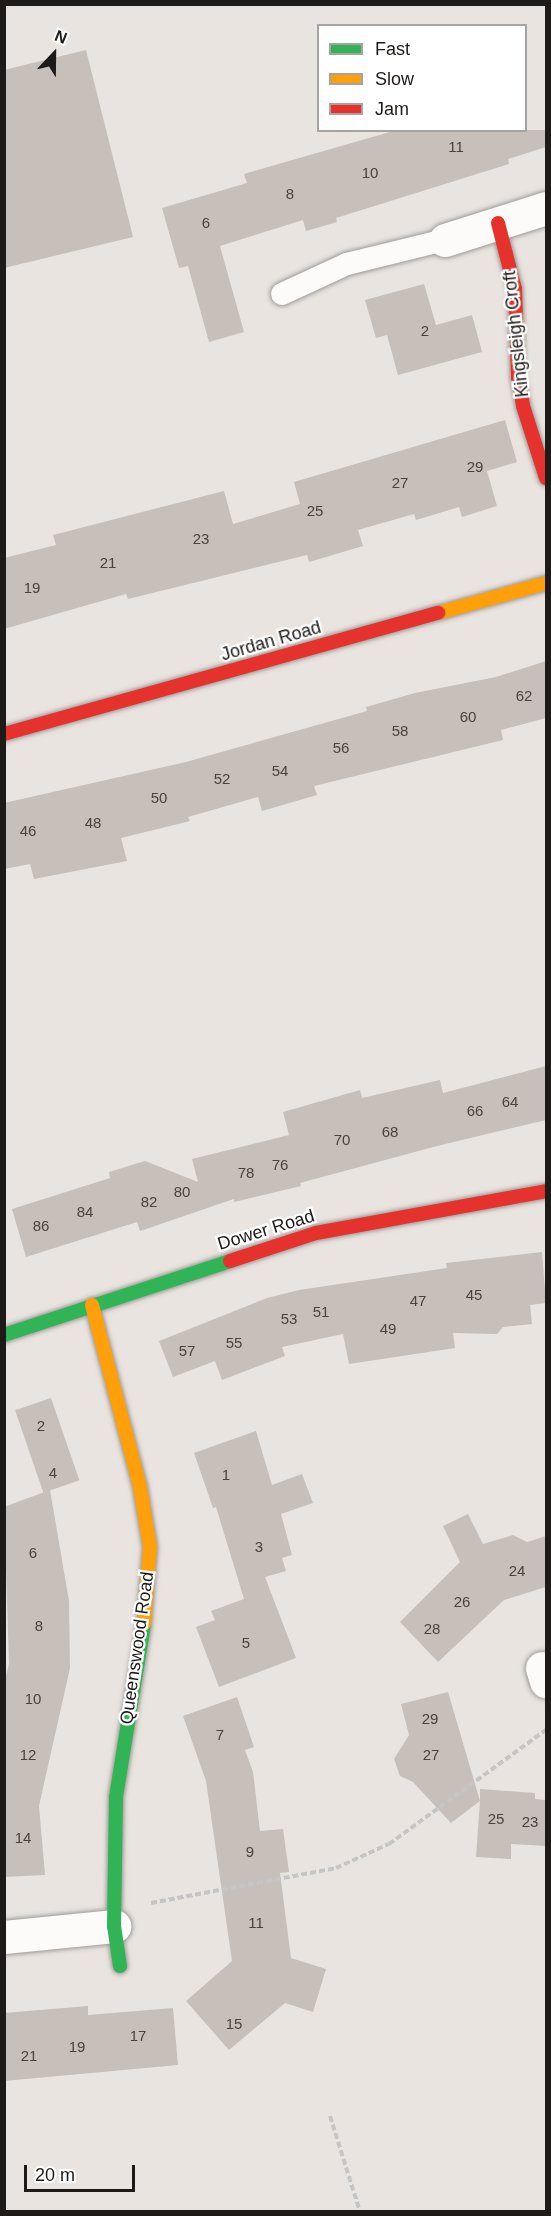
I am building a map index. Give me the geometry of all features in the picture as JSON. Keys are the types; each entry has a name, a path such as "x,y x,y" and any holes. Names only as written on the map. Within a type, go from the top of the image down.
{"street":[{"path":"445,240 546,208"},
{"name":"Kingsleigh Croft","path":"498,223 515,289 518,377 523,406 546,478"},
{"name":"Jordan Road","path":"4,734 546,583"},
{"name":"Dower Road","path":"4,1335 316,1233 546,1191"},
{"name":"Queenswood Road","path":"92,1305 140,1487 150,1547 142,1641 116,1797 114,1917 120,1966"},
{"path":"4,1937 114,1917"}],"lane":[{"path":"282,294 347,264 445,240"}],"path":[{"path":"114,1917 336,1869 389,1844 546,1730"},
{"path":"330,2116 360,2211"}],"building":[{"path":"86,50 133,237 4,268 4,70"},
{"path":"546,130 546,147 508,159 509,164 336,218 337,222 306,231 303,220 220,246 244,332 209,342 188,266 179,268 162,208 247,183 244,174 390,132"},
{"path":"424,284 436,325 472,315 482,352 398,375 387,335 376,338 365,300"},
{"path":"505,420 517,462 487,471 497,506 462,517 459,507 416,520 414,514 358,530 363,546 309,562 307,555 128,599 126,594 4,629 4,558 56,545 53,535 224,491 233,524 300,504 294,482"},
{"path":"546,661 546,718 501,730 503,740 314,786 317,795 262,811 258,797 188,817 190,821 121,838 127,861 34,879 30,864 4,869 4,803 186,762 367,711 366,707 415,693 496,677"},
{"path":"546,1066 546,1120 437,1146 300,1183 301,1186 234,1202 234,1199 140,1231 137,1222 26,1257 12,1209 110,1178 109,1172 145,1161 198,1182 192,1159 289,1135 283,1112 360,1090 362,1098 440,1080 443,1093"},
{"path":"542,1252 546,1303 530,1305 532,1324 503,1327 497,1334 453,1333 455,1348 349,1364 343,1334 282,1347 285,1356 222,1380 215,1361 173,1377 159,1341 267,1298 299,1290 447,1268 446,1263"},
{"path":"51,1398 79,1480 43,1493 15,1410"},
{"path":"256,1431 272,1485 302,1474 313,1503 281,1514 292,1555 282,1558 286,1571 265,1577 296,1658 219,1687 196,1627 215,1620 211,1611 244,1599 216,1507 213,1508 194,1453"},
{"path":"50,1490 69,1601 70,1668 39,1806 45,1875 4,1877 4,1683 9,1664 4,1507"},
{"path":"468,1514 483,1544 513,1535 527,1542 546,1536 546,1587 504,1600 438,1662 400,1622 460,1562 443,1526"},
{"path":"448,1692 480,1801 451,1823 413,1782 400,1776 394,1759 409,1735 401,1704"},
{"path":"237,1697 254,1747 245,1750 253,1772 260,1831 283,1829 289,1872 280,1873 291,1958 326,1969 313,2012 285,2003 229,2050 186,2001 232,1961 206,1781 183,1716"},
{"path":"480,1789 535,1793 535,1799 546,1800 546,1846 511,1844 511,1859 476,1857"},
{"path":"88,2006 88,2015 173,2008 178,2065 4,2081 4,2013"}],"traffic: fast":[{"path":"4,1335 230,1261"},
{"path":"120,1966 114,1926 116,1797 144,1624"}],"traffic: slow":[{"path":"438,613 546,583"},
{"path":"92,1305 140,1487 150,1547 144,1624"}],"traffic: jam":[{"path":"498,223 515,289 518,377 523,406 546,478"},
{"path":"4,734 438,613"},
{"path":"230,1261 316,1233 546,1191"}]}
